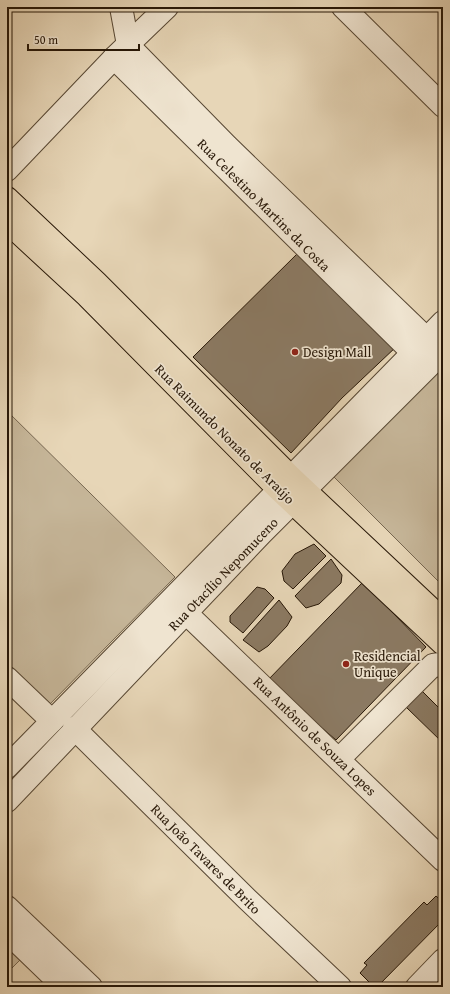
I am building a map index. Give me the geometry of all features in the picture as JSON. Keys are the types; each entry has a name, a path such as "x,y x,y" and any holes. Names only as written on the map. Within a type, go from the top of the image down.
{"main road":[{"name":"Rua Raimundo Nonato de Araújo","path":"7,198 102,289 292,489 443,644"},
{"name":"Rua Raimundo Nonato de Araújo","path":"7,222 292,489 443,620"}],"street":[{"path":"121,7 121,51"},
{"path":"7,170 121,51 167,7"},
{"path":"343,7 443,106"},
{"name":"Rua Celestino Martins da Costa","path":"121,51 222,152 428,348"},
{"name":"Rua Otacílio Nepomuceno","path":"7,767 52,721 292,489 428,348 443,322"},
{"name":"Rua Otacílio Nepomuceno","path":"7,801 74,728 186,613 292,489 428,348"},
{"name":"Rua Antônio de Souza Lopes","path":"186,613 343,754 443,860"},
{"path":"343,754 433,665 440,664 443,666"},
{"path":"7,678 52,721"},
{"name":"Rua João Tavares de Brito","path":"74,728 246,899 340,987"},
{"path":"7,907 91,987"},
{"path":"7,932 64,987"},
{"path":"417,987 443,960"}],"shaded area":[{"path":"443,366 443,586 334,477"},
{"path":"7,411 175,577 49,705 7,663"},
{"path":"7,936 26,954 7,973"}],"building":[{"name":"Design Mall","path":"299,252 397,346 342,398 291,453 193,357"},
{"path":"314,544 326,556 293,589 284,581 282,571 295,554"},
{"path":"331,559 342,575 341,583 319,604 306,608 295,596"},
{"name":"Residencial Unique","path":"363,582 426,647 336,740 267,681"},
{"path":"257,587 265,589 274,598 243,633 230,622 230,616"},
{"path":"279,600 292,617 287,626 268,646 259,652 243,640"},
{"path":"422,691 443,712 443,743 406,707"},
{"path":"436,896 443,902 443,920 377,987 374,987 360,973 367,965 364,963 424,902 427,905"}],"place":[{"name":"Design Mall","path":"295,352"},
{"name":"Residencial Unique","path":"346,664"}]}
